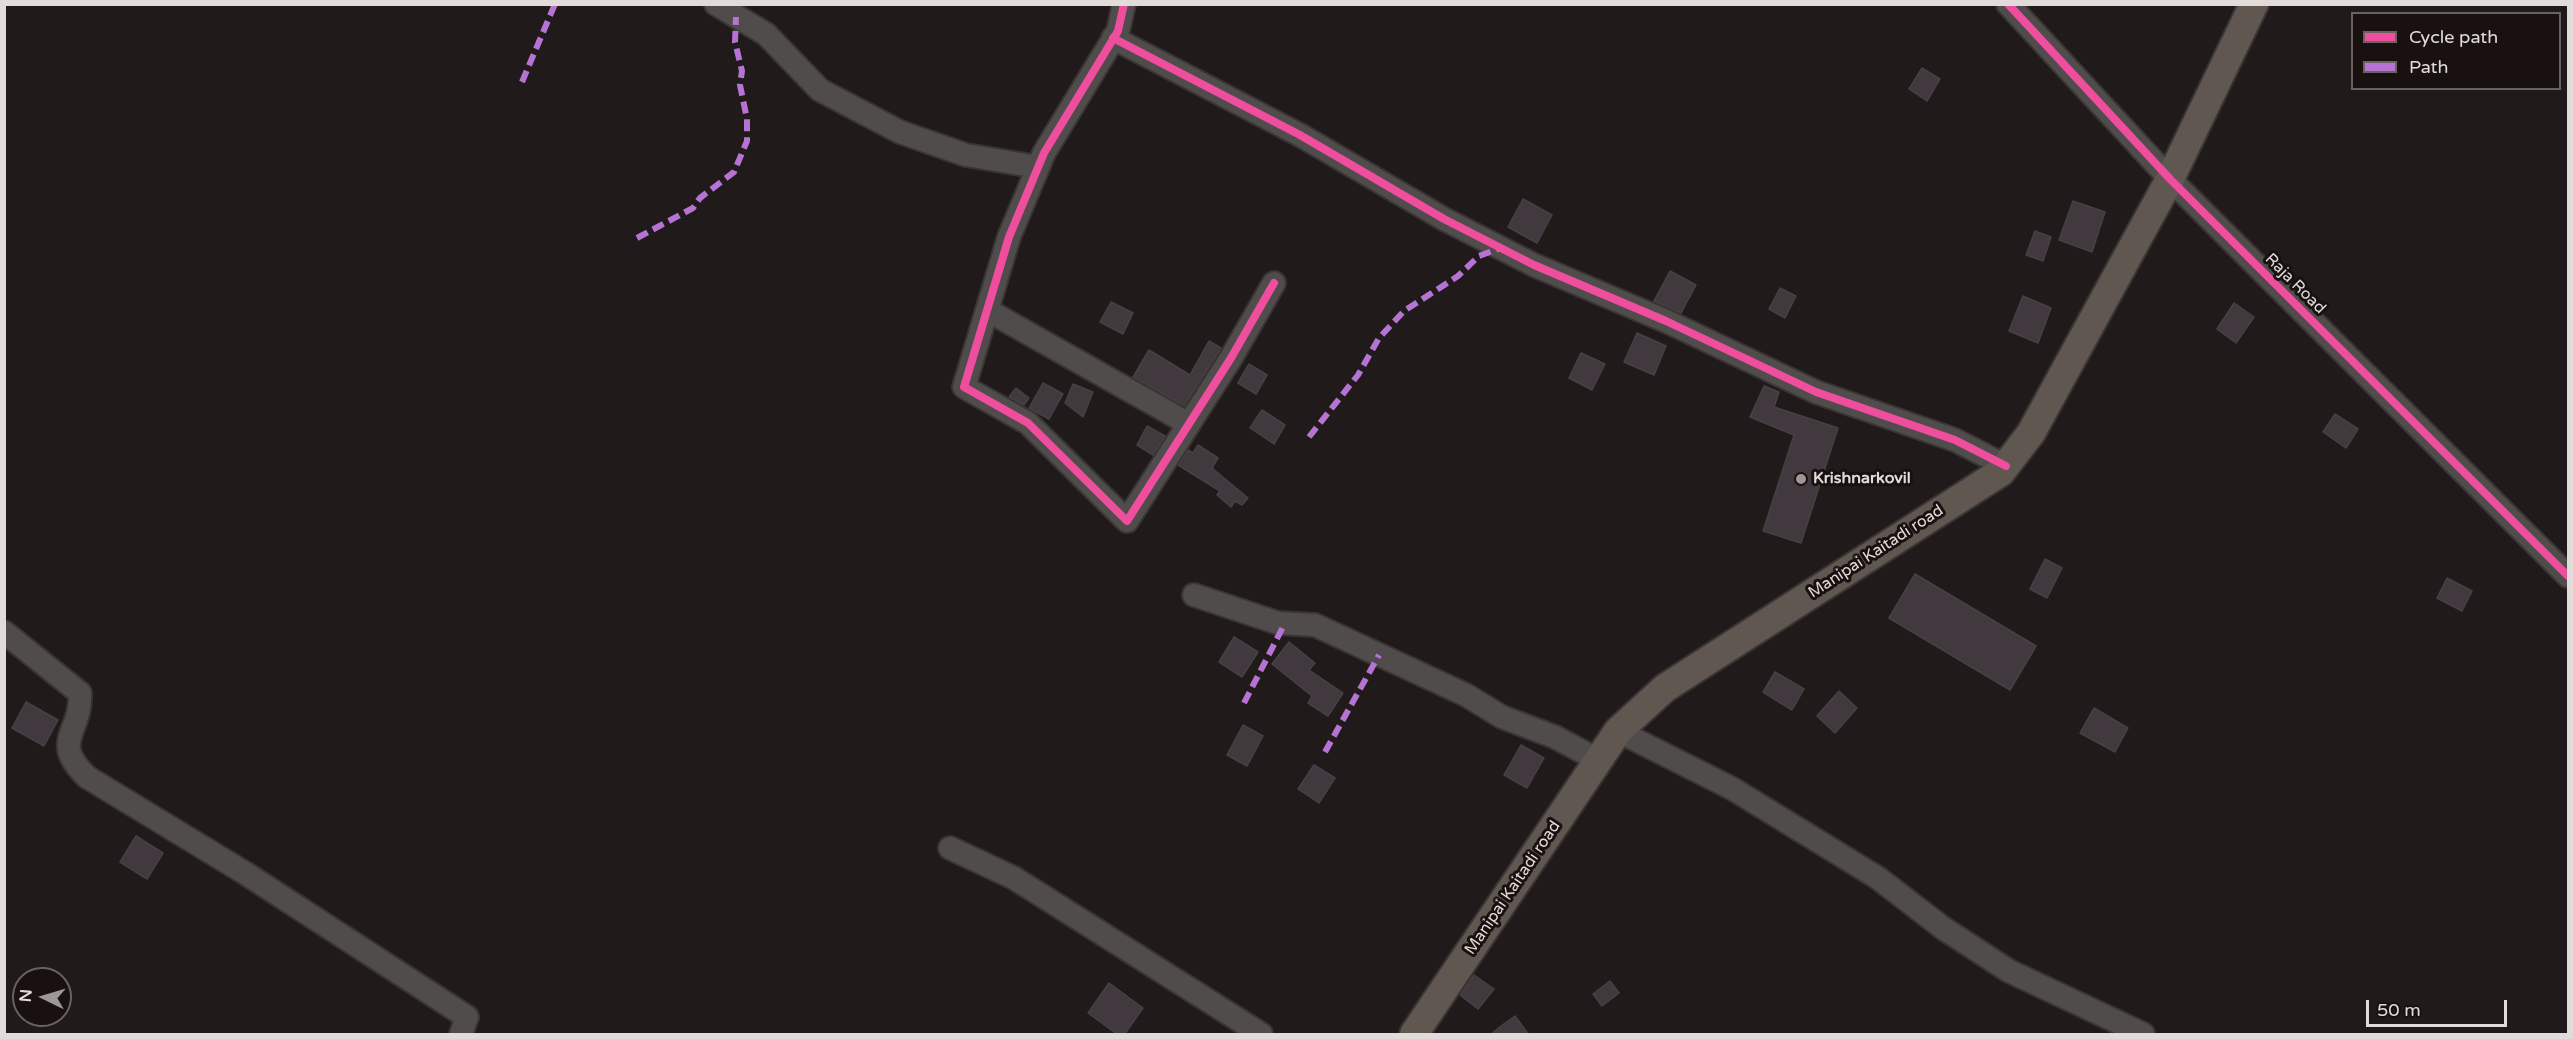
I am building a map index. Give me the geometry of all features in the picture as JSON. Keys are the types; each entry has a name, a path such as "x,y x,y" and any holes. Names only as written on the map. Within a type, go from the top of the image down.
{"main road":[{"name":"Manipai Kaitadi road","path":"1414,1035 1618,731 1665,688 2001,472 2006,466 2031,433 2170,179 2254,4"}],"street":[{"path":"716,4 766,34 820,90 900,132 966,155 1038,167"},
{"path":"1124,4 1118,31 1044,153 1038,167 1009,237 964,387 1028,423 1127,521 1231,358 1274,283"},
{"name":"Raja Road","path":"2008,4 2170,179 2568,576"},
{"path":"1113,38 1300,135 1444,219 1534,265 1666,321 1816,392 1955,440 2006,466"},
{"path":"987,310 1189,424"},
{"path":"1194,596 1278,623 1315,625 1466,695 1502,717 1555,737 1598,760"},
{"path":"4,632 80,693 81,707 69,736 67,749 74,764 87,777 245,873 467,1017 461,1035"},
{"path":"1618,731 1733,789 1878,878 1943,928 2009,972 2143,1035"},
{"path":"950,848 1014,878 1261,1035"}],"building":[{"path":"1922,68 1940,79 1927,101 1909,89"},
{"path":"1523,199 1552,215 1537,243 1508,227"},
{"path":"2073,201 2105,212 2092,252 2059,240"},
{"path":"2035,231 2051,237 2043,261 2026,255"},
{"path":"1670,271 1696,285 1681,313 1654,301"},
{"path":"1780,288 1796,296 1785,318 1769,309"},
{"path":"2023,296 2051,308 2038,343 2009,331"},
{"path":"1111,302 1133,313 1123,334 1100,322"},
{"path":"2234,303 2254,317 2236,343 2217,329"},
{"path":"1637,333 1666,346 1654,375 1624,362"},
{"path":"1209,341 1221,348 1184,406 1133,377 1149,350 1190,375"},
{"path":"1581,353 1605,364 1592,390 1569,378"},
{"path":"1249,364 1267,375 1256,394 1238,383"},
{"path":"1043,383 1063,394 1049,419 1029,408"},
{"path":"1073,384 1093,392 1083,417 1065,403"},
{"name":"Krishnarkovil","path":"1764,386 1779,392 1774,407 1838,428 1801,543 1763,531 1794,435 1750,417"},
{"path":"1016,388 1029,398 1024,405 1009,397"},
{"path":"1262,410 1285,425 1274,444 1250,428"},
{"path":"2335,414 2358,429 2346,448 2323,432"},
{"path":"1147,426 1165,436 1153,455 1137,445"},
{"path":"1198,445 1218,458 1212,468 1248,498 1242,505 1235,501 1231,507 1217,495 1220,491 1178,465 1188,450 1193,453"},
{"path":"2045,559 2062,568 2047,598 2030,589"},
{"path":"1915,574 2036,646 2010,690 1889,618"},
{"path":"2447,578 2472,591 2462,611 2437,598"},
{"path":"1234,637 1258,652 1242,677 1219,662"},
{"path":"1289,642 1315,663 1309,670 1343,693 1328,716 1308,703 1312,696 1272,664"},
{"path":"1775,672 1804,689 1792,710 1763,692"},
{"path":"1839,691 1857,708 1835,733 1817,716"},
{"path":"26,702 58,720 44,746 12,728"},
{"path":"2094,708 2128,728 2115,752 2080,733"},
{"path":"1243,725 1263,736 1247,766 1227,755"},
{"path":"1521,745 1544,758 1527,788 1504,775"},
{"path":"1314,765 1335,778 1319,803 1298,789"},
{"path":"136,836 163,853 147,879 120,862"},
{"path":"1474,975 1494,989 1478,1009 1460,995"},
{"path":"1610,981 1619,993 1602,1006 1593,994"},
{"path":"1109,983 1143,1008 1124,1035 1118,1035 1088,1013"},
{"path":"1515,1016 1529,1035 1490,1035 1501,1026"}],"marked path":[{"path":"522,82 555,4"},
{"path":"637,238 693,208 700,198 734,172 747,141 747,119 740,85 742,71 735,42 736,17"},
{"path":"1309,437 1358,375 1379,338 1404,311 1458,276 1479,256 1501,248"},
{"path":"1244,703 1285,623"},
{"path":"1325,752 1379,655"}],"cycle path":[{"path":"1124,4 1118,31 1044,153 1009,237 964,387 1028,423 1127,521 1231,358 1274,283"},
{"path":"2008,4 2170,179 2568,576"},
{"path":"1113,38 1300,135 1444,219 1534,265 1666,321 1816,392 1955,440 2006,466"}],"place":[{"name":"Krishnarkovil","path":"1801,479"}]}
